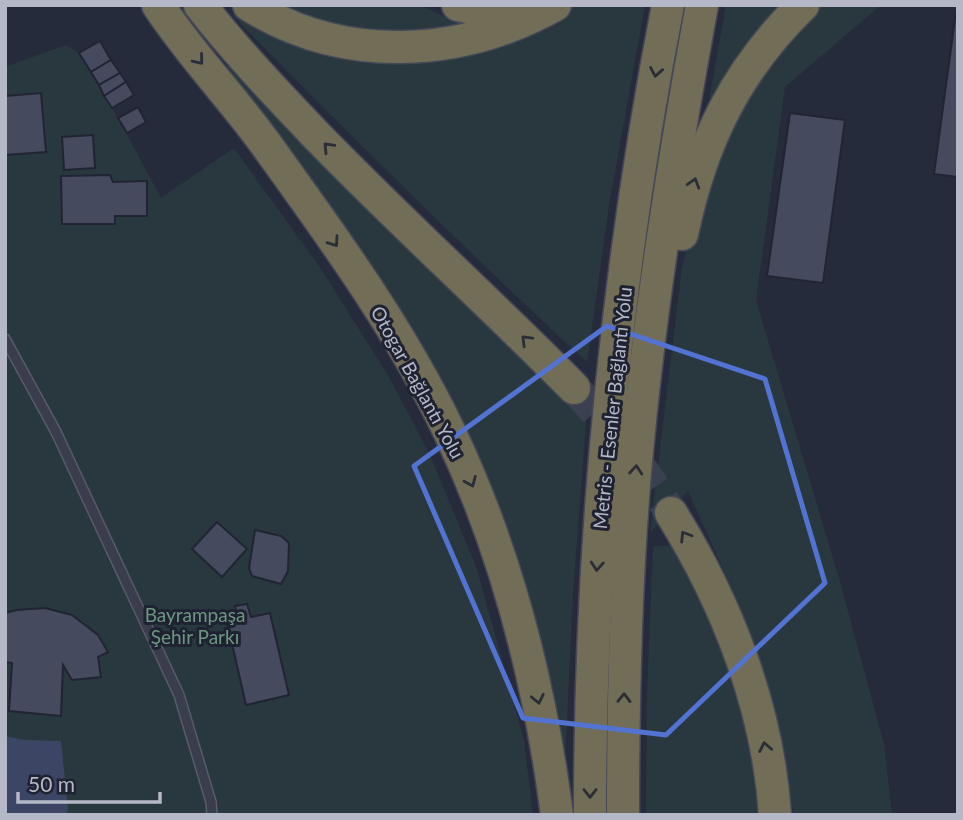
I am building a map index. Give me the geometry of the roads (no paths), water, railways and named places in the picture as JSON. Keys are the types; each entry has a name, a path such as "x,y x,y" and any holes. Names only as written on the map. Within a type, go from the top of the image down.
{"highway":[{"name":"Otogar Bağlantı Yolu","path":"158,5 264,141 383,313 450,433 483,510 528,653 557,815"},
{"path":"200,5 261,78 357,177 574,388"},
{"path":"249,5 300,30 334,40 402,48 463,41 534,17 553,5"},
{"path":"458,5 502,14 553,5"},
{"name":"Metris - Esenler Bağlantı Yolu","path":"590,815 594,613 611,386 644,142 668,5"},
{"name":"Metris - Esenler Bağlantı Yolu","path":"623,815 625,659 639,433 670,188 702,5"},
{"path":"649,342 670,284 688,204 709,140 723,109 741,79 803,5"},
{"path":"671,513 696,553 741,659 760,723 775,815"}],"lane":[{"path":"5,339 56,432 179,695 211,802 212,815"}],"water":[{"path":"5,736 24,740 61,741 68,809 66,815 5,815"}],"tunnel":[{"path":"574,388 626,448 671,513"}],"park label":[{"name":"Bayrampaşa Şehir Parkı","path":"195,625"}]}
